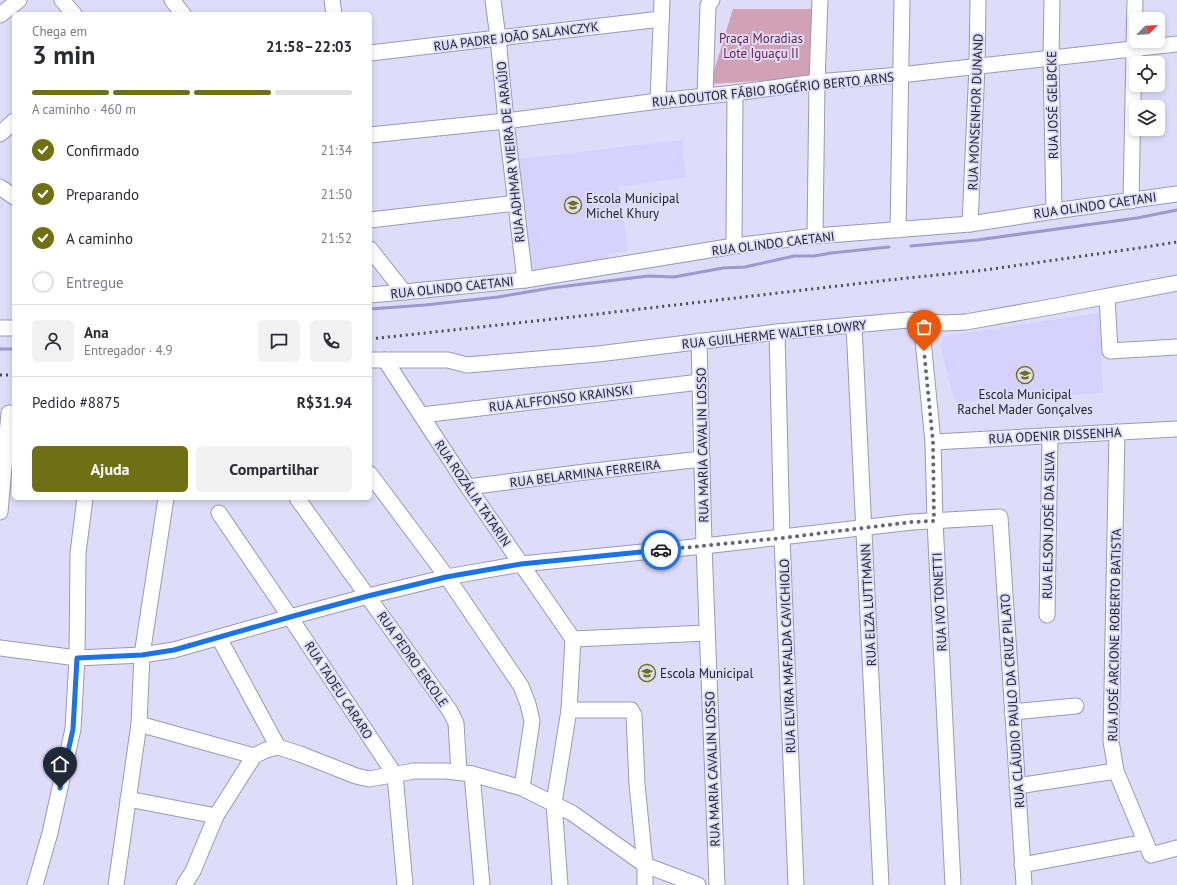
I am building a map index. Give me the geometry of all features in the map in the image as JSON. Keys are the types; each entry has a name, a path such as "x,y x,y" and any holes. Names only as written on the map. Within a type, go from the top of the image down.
{"street":[{"path":"0,15 20,0"},
{"path":"62,0 72,12"},
{"path":"172,0 181,12"},
{"path":"332,0 334,12"},
{"name":"RUA ADHMAR VIEIRA DE ARAÚJO","path":"493,0 525,280"},
{"path":"658,101 662,0"},
{"path":"705,96 708,5 712,0"},
{"path":"815,236 816,82 820,0"},
{"path":"898,230 902,0"},
{"name":"RUA MONSENHOR DUNAND","path":"970,224 977,66 978,0"},
{"name":"RUA JOSÉ GELBCKE","path":"1052,0 1051,58 1054,211"},
{"path":"1131,201 1135,0"},
{"name":"RUA PADRE JOÃO SALANCZYK","path":"372,53 661,18"},
{"name":"RUA DOUTOR FÁBIO ROGÉRIO BERTO ARNS","path":"372,135 506,121 816,82 900,75 1177,44"},
{"path":"734,246 735,93"},
{"path":"0,134 12,124"},
{"path":"0,187 12,196"},
{"name":"RUA OLINDO CAETANI","path":"372,295 525,280 734,246 815,236 970,224 1177,194"},
{"path":"372,220 516,203"},
{"path":"372,252 404,292"},
{"name":"RUA GUILHERME WALTER LOWRY","path":"377,360 448,360 467,366 598,354 777,332 908,320 944,323 966,322 1107,297 1177,282"},
{"path":"1107,297 1110,351 1177,347"},
{"name":"RUA IVO TONETTI","path":"921,320 933,442 934,521 953,885"},
{"name":"RUA ELZA LUTTMANN","path":"854,325 865,528 881,885"},
{"path":"0,328 12,328"},
{"name":"RUA ELVIRA MAFALDA CAVICHIOLO","path":"777,332 782,538 796,885"},
{"name":"RUA MARIA CAVALIN LOSSO","path":"699,341 704,546 717,885"},
{"name":"RUA ROZÁLIA TATARIN","path":"377,360 422,415 468,487 573,639"},
{"name":"RUA ALFFONSO KRAINSKI","path":"422,415 700,382"},
{"path":"0,512 8,413"},
{"name":"RUA ODENIR DISSENHA","path":"933,442 1177,429"},
{"name":"RUA JOSÉ ARCIONE ROBERTO BATISTA","path":"1117,432 1111,741 1116,771 1148,848"},
{"name":"RUA ELSON JOSÉ DA SILVA","path":"1047,615 1050,436"},
{"name":"RUA BELARMINA FERREIRA","path":"468,487 702,459"},
{"path":"372,477 446,577 521,686 528,704 532,721 522,788"},
{"path":"35,885 50,833 73,729 77,658 78,553 85,500"},
{"path":"116,885 139,724 142,655 166,500"},
{"name":"RUA PEDRO ERCOLE","path":"299,500 450,711 456,723 466,773 482,885"},
{"name":"RUA TADEU CARARO","path":"219,513 395,775 404,885"},
{"name":"RUA CLÁUDIO PAULO DA CRUZ PILATO","path":"934,521 1000,517 1024,885"},
{"path":"0,648 77,658 142,655 174,650 368,596 446,577 521,564 782,538 912,522 934,521"},
{"path":"560,885 554,803 569,710 573,639 707,632"},
{"path":"219,638 278,747"},
{"path":"1012,712 1076,706"},
{"path":"569,710 631,710 633,712 637,784 645,865 645,885"},
{"path":"139,724 254,756"},
{"path":"187,883 216,816 254,756 266,750 278,747 356,776 369,779 414,771 446,771 466,773 494,779 522,788 572,813 645,865 698,885"},
{"path":"1017,786 1116,771"},
{"path":"128,799 216,816"},
{"path":"1022,865 1148,848 1177,848"}],"shaded area":[{"name":"Escola Municipal Michel Khury","path":"682,140 686,177 619,187 628,251 607,254 608,260 532,270 519,159"},
{"name":"Escola Municipal Rachel Mader Gonçalves","path":"1099,313 1103,393 955,402 940,345 945,336"}],"green space":[{"name":"Praça Moradias Lote Iguaçu II","path":"733,9 815,9 809,78 710,84"}],"waterway":[{"path":"911,246 977,240 1137,218 1177,210"},
{"path":"372,309 498,297 551,288 648,276 674,277 723,268 745,267 794,256 814,256 889,247"},
{"path":"0,349 12,349"}],"railway":[{"path":"372,339 985,270 1177,242"},
{"path":"0,375 12,375"}],"way so far":[{"path":"661,550 782,538 912,522 934,521 933,442 924,351"}],"place":[{"name":"Escola Municipal Michel Khury","path":"573,205"},
{"name":"Escola Municipal Rachel Mader Gonçalves","path":"1025,375"},
{"name":"Escola Municipal","path":"647,673"}],"route":[{"path":"60,788 73,729 77,658 142,655 174,650 368,596 446,577 521,564 661,550"}]}
